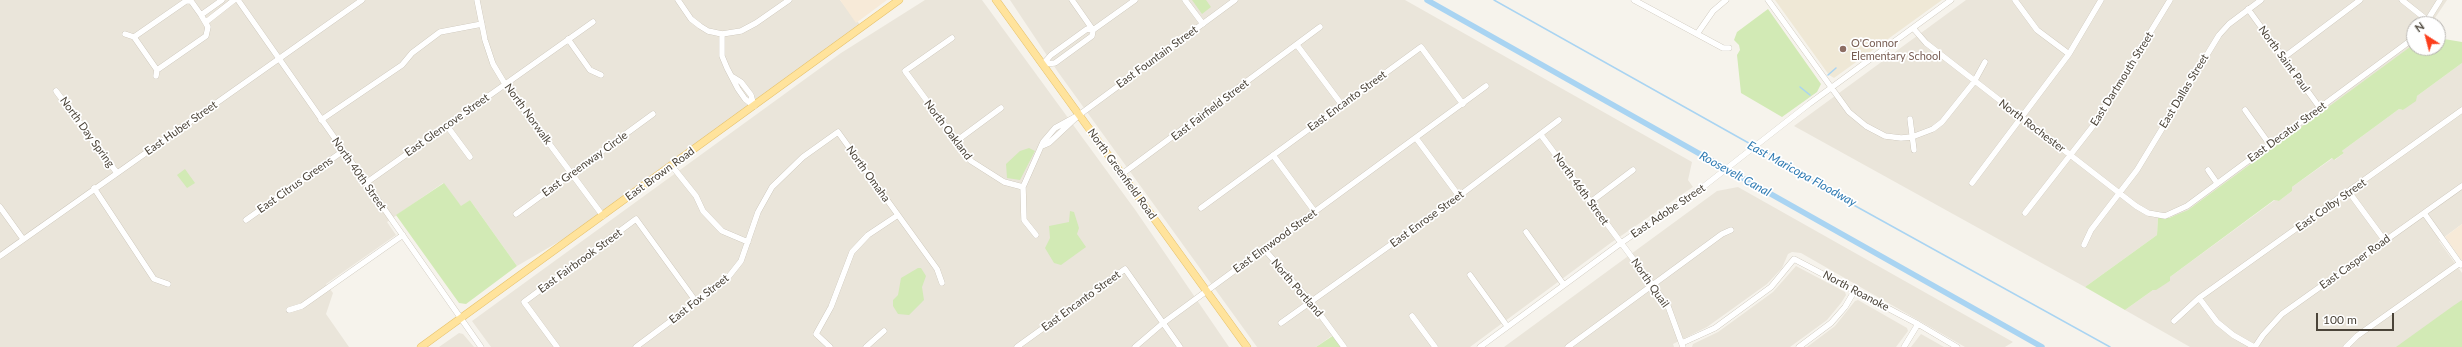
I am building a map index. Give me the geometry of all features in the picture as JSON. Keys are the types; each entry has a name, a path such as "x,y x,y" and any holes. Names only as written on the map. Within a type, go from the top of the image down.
{"main road":[{"name":"East Brown Road","path":"421,347 899,0"},
{"name":"North Greenfield Road","path":"996,0 1247,347"}],"street":[{"path":"201,15 222,0"},
{"path":"206,22 234,0"},
{"name":"North 40th Street","path":"238,0 481,347"},
{"name":"East Huber Street","path":"0,256 94,188 279,60 362,0"},
{"name":"North Norwalk","path":"477,0 488,53 505,84 603,216"},
{"path":"678,0 691,19 700,26 708,31 722,34 741,31 756,23 789,0"},
{"path":"1072,0 1094,30"},
{"path":"1043,64 1055,63 1092,36 1094,30 1135,0"},
{"path":"1185,0 1203,24"},
{"name":"East Fountain Street","path":"1023,187 1031,165 1042,146 1049,143 1053,134 1235,0"},
{"path":"1697,34 1713,11 1726,0"},
{"path":"1768,0 1849,112 1866,126 1890,137 1912,137 1926,133 1942,122 1974,82 1985,62"},
{"name":"East Adobe Street","path":"1480,347 1621,243 1722,172 1831,88 1951,0"},
{"path":"2015,0 2037,30 2069,54"},
{"path":"1972,183 2069,54 2101,0"},
{"name":"East Dartmouth Street","path":"2025,213 2093,126 2170,0"},
{"name":"East Dallas Street","path":"2084,245 2091,230 2137,170 2219,35 2229,24 2261,0"},
{"path":"2283,58 2360,0"},
{"path":"2402,0 2419,16"},
{"path":"2430,16 2440,0"},
{"path":"125,34 134,37 157,73 203,39 208,33 206,22 191,1 182,2 134,37"},
{"path":"1639,1 1723,48 1729,48"},
{"path":"212,7 216,14"},
{"name":"North Saint Paul","path":"2248,9 2320,108"},
{"name":"East Glencove Street","path":"366,182 592,22"},
{"path":"322,120 402,65 412,53 440,32 482,24"},
{"name":"East Fairfield Street","path":"1122,174 1320,27"},
{"name":"North Rochester","path":"1913,28 1926,43 1974,82 2140,209 2156,215"},
{"path":"1043,64 1051,55 1087,29 1094,30"},
{"path":"722,34 722,56 733,77 741,82 747,90 754,106"},
{"path":"1077,37 1082,43"},
{"name":"North Oakland","path":"952,38 905,71 955,142 971,161 992,175 1023,187"},
{"path":"568,39 590,70 601,75"},
{"name":"East Decatur Street","path":"2156,215 2165,216 2176,211 2218,183 2406,44"},
{"path":"1297,45 1342,105"},
{"name":"East Encanto Street","path":"1201,208 1421,47 1463,104"},
{"name":"East Elmwood Street","path":"1135,347 1163,323 1486,86"},
{"name":"North Day Spring","path":"56,91 117,173"},
{"path":"955,142 1001,108"},
{"path":"2245,110 2270,145"},
{"name":"East Colby Street","path":"2174,321 2199,298 2462,110"},
{"name":"East Greenway Circle","path":"516,214 653,114"},
{"name":"East Enrose Street","path":"1281,323 1459,196 1559,120"},
{"path":"1910,120 1914,150"},
{"path":"447,126 470,157"},
{"name":"North Omaha","path":"838,132 936,269 942,283"},
{"name":"East Fox Street","path":"636,347 726,280 740,261 758,212 772,187 803,157 838,132"},
{"name":"North 46th Street","path":"1541,135 1592,201 1621,243"},
{"path":"1416,138 1459,196"},
{"name":"East Citrus Greens","path":"246,220 343,151"},
{"path":"1273,155 1315,212"},
{"path":"672,166 696,196 703,211 722,231 748,242"},
{"path":"1592,201 1633,170"},
{"path":"2208,170 2218,183"},
{"name":"East Casper Road","path":"2254,347 2282,314 2462,186"},
{"path":"1023,187 1024,220 1036,235"},
{"path":"94,188 154,279 168,284"},
{"path":"2349,192 2385,241"},
{"path":"0,207 23,239"},
{"path":"2346,347 2358,336 2461,265 2424,213"},
{"path":"830,347 816,334 831,307 852,252 868,236 898,215"},
{"name":"East Fairbrook Street","path":"557,347 524,302 636,219 697,303"},
{"path":"1568,347 1722,234 1731,230"},
{"path":"1526,232 1564,285"},
{"path":"289,310 302,306 403,235"},
{"name":"North Quail","path":"1621,243 1668,306 1683,345"},
{"name":"North Portland","path":"1264,249 1312,302 1344,347"},
{"name":"North Roanoke","path":"1683,345 1714,328 1771,286 1794,259 1918,324 1957,347"},
{"name":"East Encanto Street","path":"1017,347 1124,269 1163,323"},
{"path":"1470,275 1507,326"},
{"path":"1799,347 1831,323 1846,307 1855,290"},
{"path":"2199,298 2217,322 2233,335 2254,347"},
{"path":"1412,316 1435,347"},
{"path":"1163,323 1180,347"},
{"path":"1904,347 1918,324"},
{"path":"866,347 884,330"}],"shaded area":[{"path":"0,0 840,0 862,27 603,216 517,266 470,200 461,207 443,183 387,222 396,235 326,284 333,293 326,314 349,347 0,347"},
{"path":"840,0 887,0 856,23"},
{"path":"925,0 982,0 1136,211 1229,347 491,347 472,321 841,53"},
{"path":"1010,0 1405,0 1692,162 1688,180 1693,187 1612,242 1470,347 1343,347 1333,335 1316,347 1257,347 1058,72"},
{"name":"O'Connor Elementary School","path":"1775,0 1942,0 1834,78 1829,75"},
{"path":"1966,0 2447,0 2436,16 2406,16 2406,50 2188,210 2177,216 2158,218 2157,235 2085,287 1794,126"},
{"path":"2462,63 2462,224 2439,241 2462,273 2462,347 2190,347 2125,310 2153,290 2170,281 2170,277 2275,200 2279,201 2292,191 2292,187 2333,158 2335,160 2344,153 2342,151 2399,109 2403,110 2417,96"},
{"path":"1738,187 2013,342 2005,347 1965,347 1801,253 1792,252 1788,254 1782,268 1767,284 1707,327 1673,344 1674,347 1504,347 1717,191"},
{"path":"2462,224 2462,261 2445,237"},
{"path":"1796,266 1845,292 1846,295 1841,303 1827,320 1790,347 1692,347 1693,344 1718,332 1773,292"},
{"path":"1858,300 1907,328 1908,331 1896,347 1807,347 1835,326 1855,301"},
{"path":"459,333 463,334 474,347 439,347"},
{"path":"1921,334 1937,343 1944,347 1911,347"}],"green space":[{"path":"1192,0 1206,0 1211,7 1202,14"},
{"path":"1768,9 1821,84 1817,92 1782,117 1741,93 1737,55 1740,50 1739,45 1734,40 1737,32"},
{"path":"2446,39 2462,42 2462,63 2417,96 2416,101 2403,110 2399,109 2342,151 2344,153 2334,160 2332,158 2292,187 2292,191 2279,201 2274,200 2170,277 2170,281 2156,290 2153,290 2125,310 2085,287 2157,235 2158,218 2169,218 2188,210 2406,50 2406,56 2446,56"},
{"path":"1029,148 1035,151 1020,180 1007,178 1006,164 1020,151"},
{"path":"185,169 195,183 187,188 177,175"},
{"path":"444,183 461,206 470,200 517,266 466,304 459,303 396,215"},
{"path":"1070,211 1074,212 1079,228 1077,234 1086,247 1061,265 1054,263 1045,248 1050,238 1049,226 1069,222"},
{"path":"918,268 921,268 926,276 922,287 924,300 909,315 898,314 893,306 893,300 898,295 901,278"},
{"path":"2462,300 2462,347 2396,347 2453,306"},
{"path":"1334,335 1343,347 1316,347"}],"waterway":[{"name":"Roosevelt Canal","path":"1427,0 2042,347"},
{"name":"East Maricopa Floodway","path":"1494,0 1754,146"},
{"path":"1828,75 1836,68"},
{"path":"1800,87 1810,95"},
{"name":"East Maricopa Floodway","path":"1758,147 1850,203 2110,347"}],"place":[{"name":"O'Connor Elementary School","path":"1843,49"}]}
